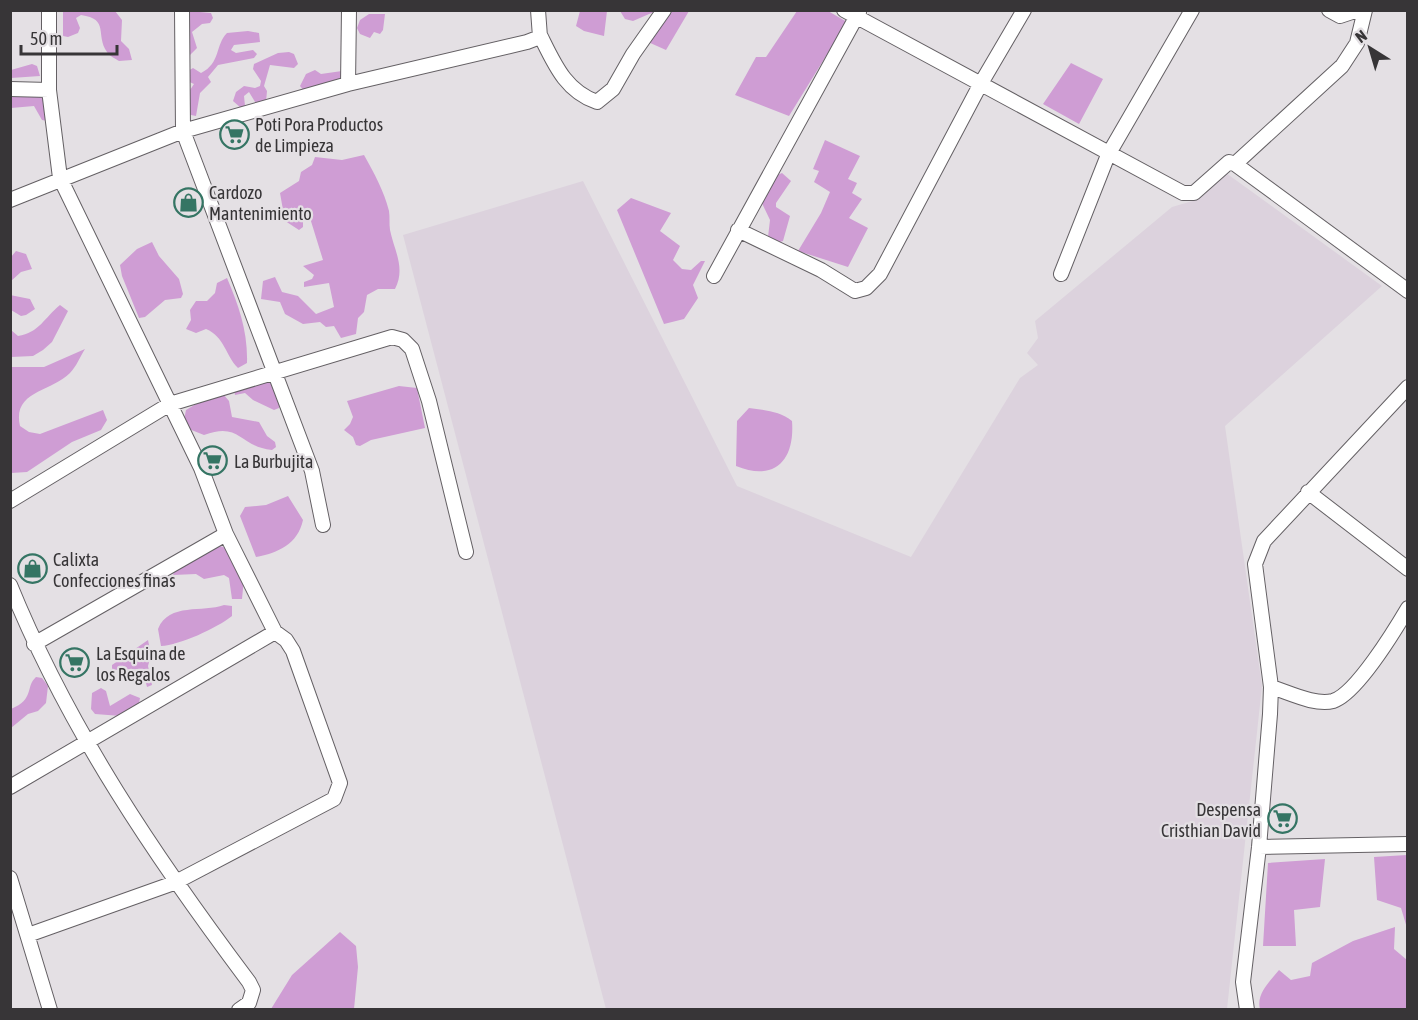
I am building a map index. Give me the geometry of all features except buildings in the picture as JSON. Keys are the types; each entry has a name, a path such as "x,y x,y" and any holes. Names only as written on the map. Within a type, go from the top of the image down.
{"street":[{"path":"28,935 174,883 333,799 340,783 293,651 286,639 275,632 226,534 201,468 60,178 49,90 50,10"},
{"path":"182,10 183,131 277,373 312,471 323,525"},
{"path":"348,84 349,10"},
{"path":"538,10 540,35 556,66 572,88 582,97 597,102 613,89 633,54 664,10"},
{"path":"738,230 821,270 855,291 866,288 880,274 980,85 1024,10"},
{"path":"1061,274 1108,154 1192,10"},
{"path":"1329,10 1340,16 1358,10"},
{"path":"1235,164 1342,66 1357,43 1365,10"},
{"path":"714,276 853,13 980,85 1183,193 1194,193 1222,166 1229,162 1235,164 1407,291"},
{"path":"10,200 60,178 183,131 348,84 527,42 540,35"},
{"path":"10,89 49,90"},
{"path":"10,501 170,405 392,337 403,340 412,349 429,401 466,552"},
{"path":"1247,1010 1243,982 1259,848 1271,687 1256,564 1264,541 1407,387"},
{"path":"1308,492 1407,569"},
{"path":"34,644 226,534"},
{"path":"10,585 34,644 86,743 174,883 249,982 253,990 249,1003 238,1010"},
{"path":"1271,687 1313,700 1332,701 1345,695 1372,662 1407,608"},
{"path":"10,787 275,632"},
{"path":"1259,848 1407,844"},
{"path":"10,878 50,1010"}],"shaded area":[{"path":"63,11 115,11 122,20 121,41 129,49 132,60 119,61 109,55 102,40 99,24 90,17 81,15 76,18 80,28 78,33 68,37 63,36"},
{"path":"189,11 211,13 213,18 210,23 202,24 192,32 197,48 188,57"},
{"path":"580,11 607,11 604,36 584,31 576,26"},
{"path":"620,11 656,11 633,21 625,19"},
{"path":"669,11 689,11 666,50 648,42"},
{"path":"797,11 828,11 847,22 789,116 735,95 756,57 766,57"},
{"path":"369,14 385,14 383,30 380,34 374,32 370,38 360,34 357,28 360,20"},
{"path":"248,31 259,33 260,42 234,45 231,50 236,53 253,50 257,54 254,58 218,65 208,77 211,82 200,93 196,116 186,114 188,93 194,84 185,80 188,71 193,68 201,73 207,69 215,59 227,33"},
{"path":"278,53 294,54 298,64 294,68 270,65 264,86 267,91 266,102 257,105 249,92 244,96 245,106 241,108 233,101 236,92 244,86 255,88 260,86 261,81 253,69 254,64"},
{"path":"1071,63 1103,79 1079,124 1043,104"},
{"path":"32,64 37,66 40,76 11,78 11,70"},
{"path":"315,70 321,74 342,71 342,80 305,92 300,86 306,74"},
{"path":"11,93 45,95 47,121 42,120 34,106 11,108"},
{"path":"825,140 860,156 848,179 857,183 852,193 862,199 849,218 868,228 848,267 798,251 821,213 830,192 814,182 819,171 813,169"},
{"path":"364,155 387,204 399,274 395,289 378,289 367,295 364,312 358,318 356,334 341,338 334,326 326,327 320,322 303,324 285,314 280,302 261,299 263,281 275,277 282,292 298,296 316,314 334,307 329,283 304,287 304,282 312,279 314,275 303,266 323,260 310,218 303,219 303,227 299,230 279,217 283,210 280,193 299,181 301,172 312,165 315,157 342,160"},
{"path":"782,173 791,181 776,203 776,207 790,216 783,241 780,242 768,237 770,220 760,199 771,178"},
{"path":"1226,173 1382,286 1225,426 1262,686 1227,1009 606,1009 403,235 583,181 737,486 911,557 1020,378 1038,365 1027,353 1038,338 1035,321 1172,207 1196,200"},
{"path":"631,198 671,213 660,231 680,246 673,260 682,269 691,270 701,261 705,261 693,285 698,298 684,319 664,324 617,210"},
{"path":"152,242 159,256 179,279 183,294 181,298 165,300 145,317 139,318 122,276 120,265 137,249"},
{"path":"16,251 26,254 32,269 21,272 11,281 11,257"},
{"path":"227,278 239,309 246,341 247,363 238,368 221,341 212,332 206,329 196,333 186,329 191,320 190,310 196,301 207,301 215,293 217,283"},
{"path":"10,295 30,299 35,309 21,316 11,310"},
{"path":"60,305 68,311 52,342 33,356 11,357 11,330 18,336 31,332"},
{"path":"85,349 70,373 27,399 19,414 20,426 29,432 40,434 103,410 107,420 101,430 72,442 27,472 11,473 11,367 44,367"},
{"path":"271,378 279,397 279,408 274,410 253,400 245,393 235,395 234,390"},
{"path":"399,386 417,388 425,428 371,440 360,446 356,445 353,437 344,430 353,417 347,401"},
{"path":"223,394 229,401 232,417 259,422 267,436 275,442 276,447 272,450 261,448 226,431 204,435 189,429 184,420 186,410 206,398"},
{"path":"749,408 777,413 792,421 790,447 786,457 772,469 750,470 736,466 737,421"},
{"path":"288,496 303,520 297,535 279,550 256,557 240,516 245,507 266,505"},
{"path":"220,546 229,549 244,578 242,599 232,599 229,578 224,575 204,579 196,574 173,575 175,570"},
{"path":"232,606 232,616 225,621 188,639 161,646 158,629 170,615 187,610"},
{"path":"148,640 151,655 148,666 152,685 147,687 143,672 139,669 112,670 112,665"},
{"path":"36,677 42,678 48,686 46,703 38,711 28,714 11,728 11,709 27,697"},
{"path":"101,688 106,691 110,706 130,694 140,698 139,703 121,716 95,714 91,709 92,693"},
{"path":"1408,855 1407,928 1401,908 1377,900 1374,857"},
{"path":"1325,859 1320,907 1294,910 1296,946 1263,946 1268,863"},
{"path":"1395,927 1394,949 1407,960 1407,1009 1260,1009 1262,993 1279,970 1291,980 1310,976 1312,963 1353,941"},
{"path":"340,932 356,946 358,967 354,1009 271,1009 292,975"}],"place":[{"name":"Poti Pora Productos de Limpieza","path":"234,134"},
{"name":"Cardozo Mantenimiento","path":"188,202"},
{"name":"La Burbujita","path":"213,461"},
{"name":"Calixta Confecciones finas","path":"32,569"},
{"name":"La Esquina de los Regalos","path":"75,663"},
{"name":"Despensa Cristhian David","path":"1282,819"}]}
